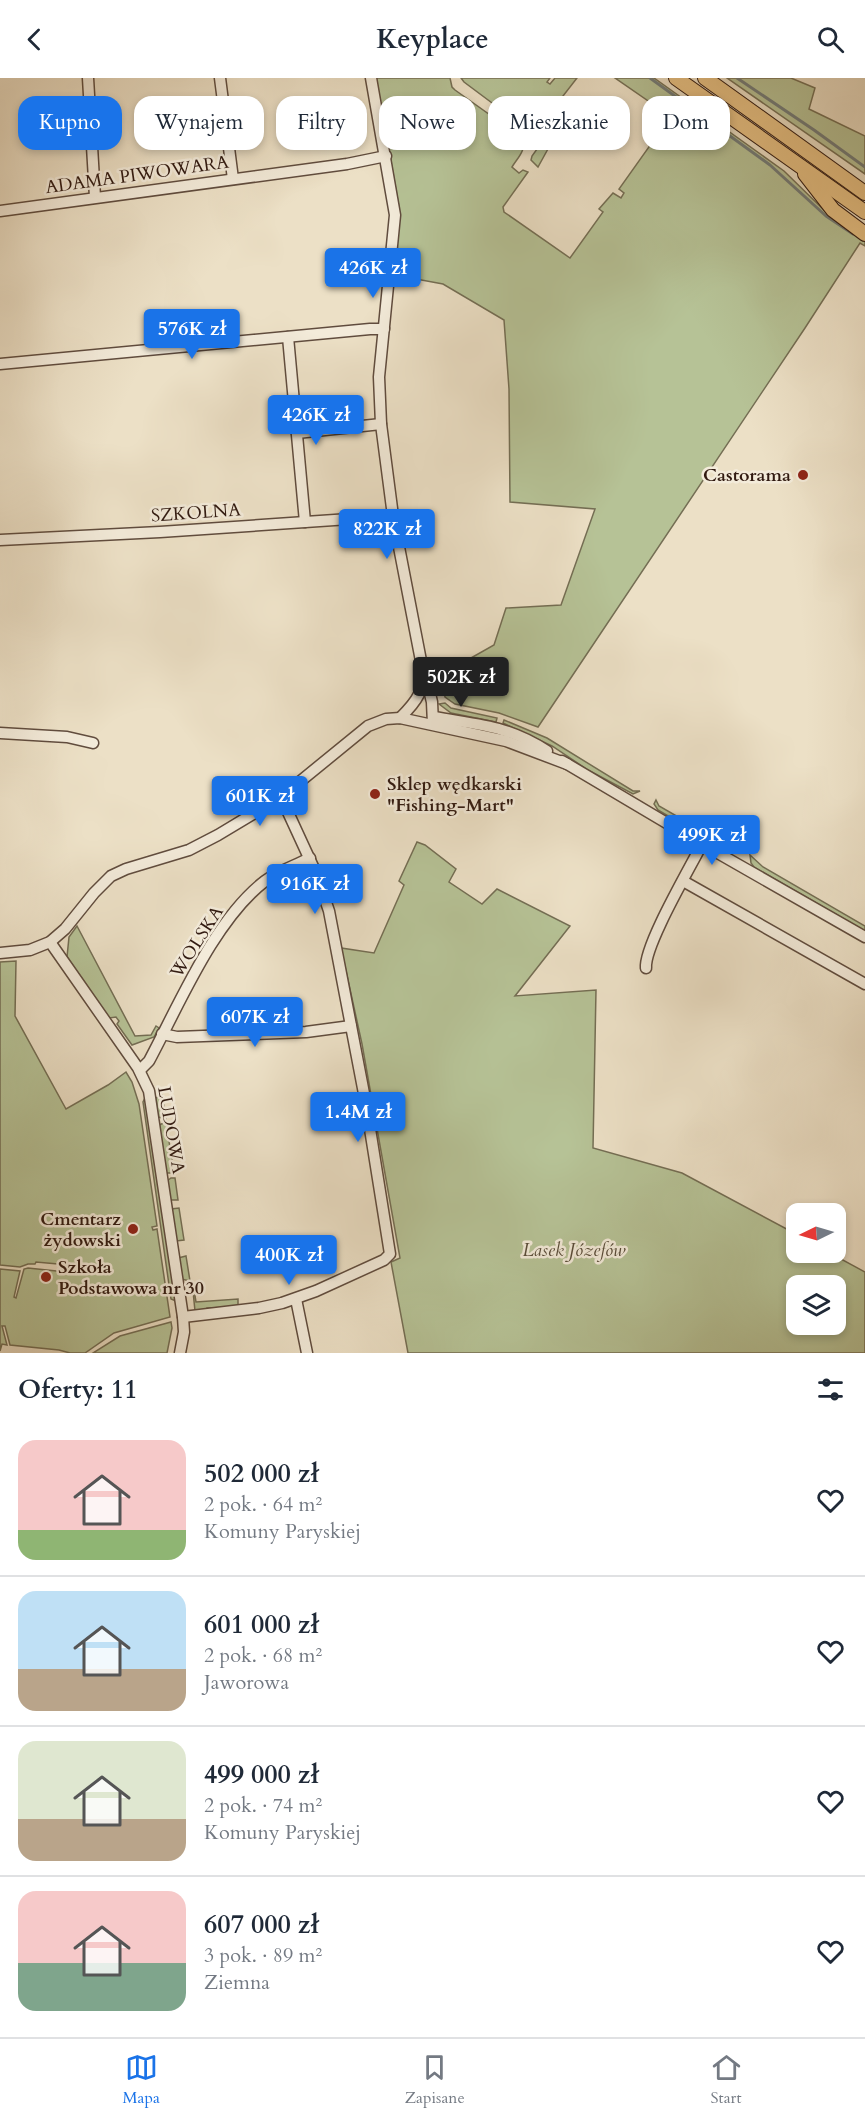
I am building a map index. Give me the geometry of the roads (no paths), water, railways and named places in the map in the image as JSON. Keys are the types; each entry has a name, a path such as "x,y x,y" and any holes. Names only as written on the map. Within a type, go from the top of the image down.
{"main road":[{"path":"676,78 865,212"},
{"path":"705,78 865,193"},
{"path":"799,165 823,199 865,234"}],"street":[{"path":"88,78 95,197"},
{"path":"220,78 233,178"},
{"path":"371,78 395,207 378,388 381,424 393,516 422,666 432,702 433,721"},
{"name":"ADAMA PIWOWARA","path":"0,211 347,164 386,156"},
{"path":"0,364 384,329"},
{"path":"288,337 305,522"},
{"path":"297,434 381,424"},
{"name":"SZKOLNA","path":"0,540 393,516"},
{"path":"400,718 417,700 421,690 422,666"},
{"path":"0,953 33,949 51,942 111,876 195,847 281,797 368,726 386,719 400,718 433,721 506,741 567,764 865,937"},
{"path":"0,733 67,737 93,743"},
{"path":"183,1317 259,1308 296,1299 384,1260 390,1254 329,911 310,858 281,797"},
{"path":"646,968 647,955 702,844"},
{"name":"WOLSKA","path":"140,1070 148,1061 202,959 244,901 267,879 310,858"},
{"path":"683,881 865,984"},
{"name":"LUDOWA","path":"51,942 140,1070 152,1100 183,1317 180,1353"},
{"path":"162,1034 177,1037 306,1032 351,1026"},
{"path":"296,1299 307,1353"}],"waterway":[{"path":"650,78 770,165 826,216 853,234"},
{"path":"737,78 865,167"}],"place":[{"name":"Castorama","path":"803,475"},
{"name":"Sklep wędkarski \"Fishing-Mart\"","path":"375,794"},
{"name":"Cmentarz żydowski","path":"133,1229"},
{"name":"Szkoła Podstawowa nr 30","path":"46,1277"}],"park label":[{"name":"Lasek Józefów","path":"574,1250"}]}
